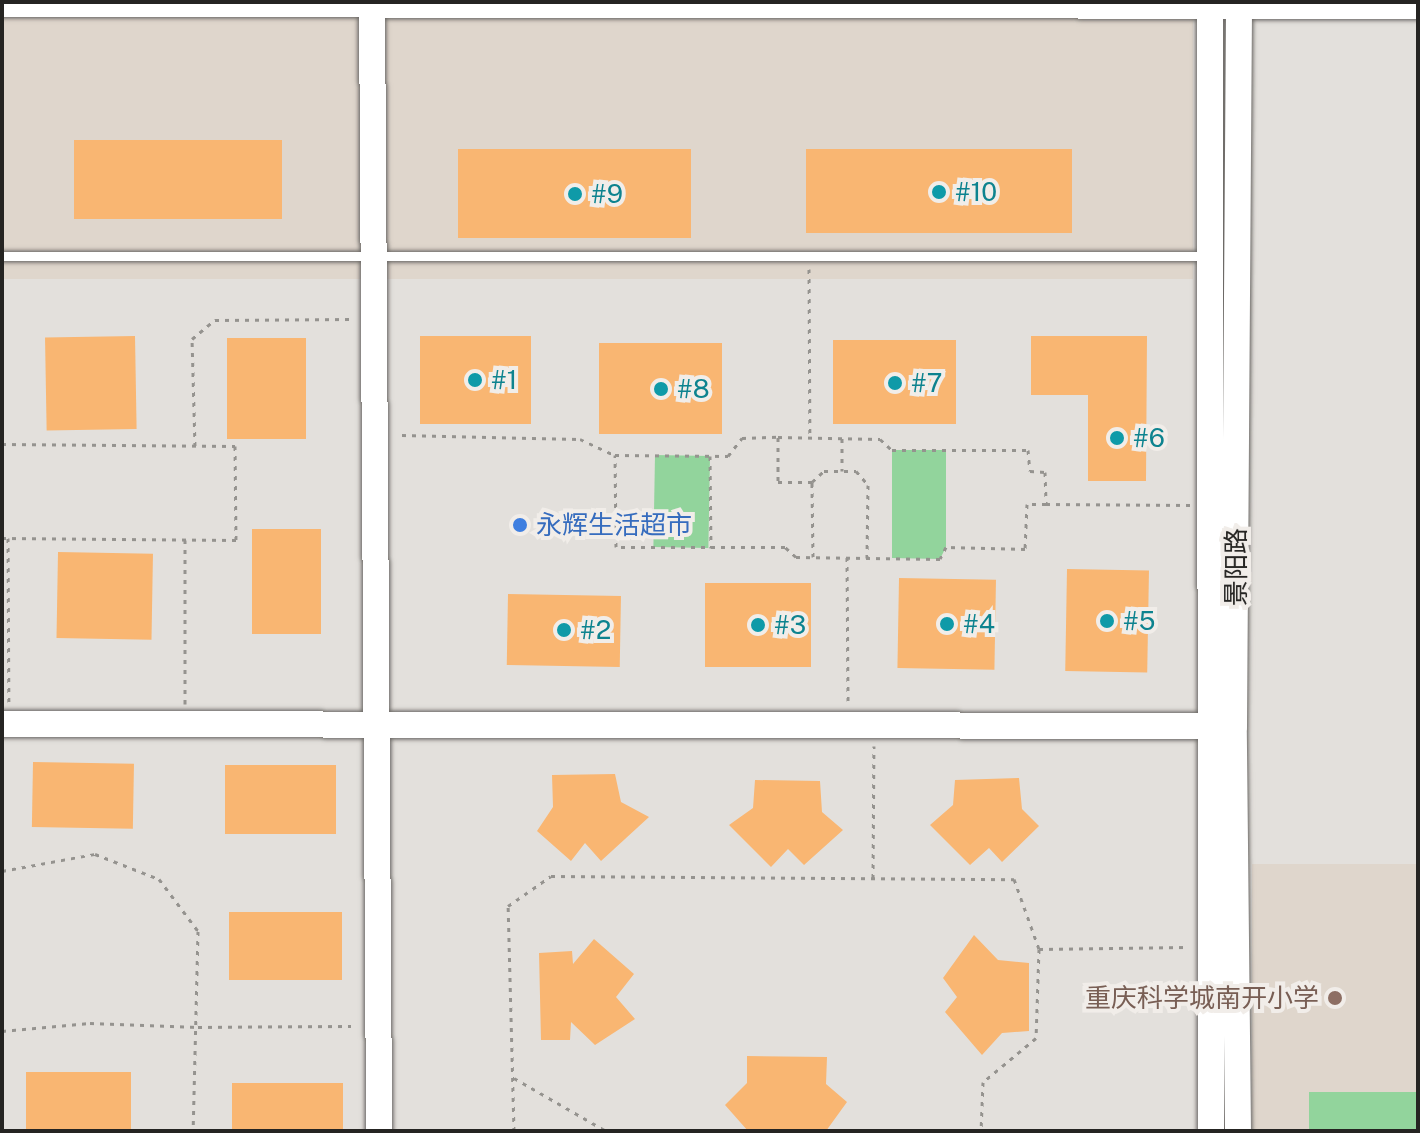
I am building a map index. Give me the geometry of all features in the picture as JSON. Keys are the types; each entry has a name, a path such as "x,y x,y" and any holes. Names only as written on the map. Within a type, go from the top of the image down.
{"main road":[{"path":"372,2 379,1131"},
{"path":"2,4 372,2 1418,6"},
{"name":"景阳路","path":"1210,4 1211,505 1223,726 1238,1131"},
{"name":"景阳路","path":"1211,1131 1210,947 1223,726 1239,4"},
{"path":"6,724 1223,726"}],"lane":[{"path":"2,256 1212,256"}],"path":[{"path":"809,256 810,438"},
{"path":"195,446 192,339 215,320 374,319"},
{"path":"402,435 580,439 615,455 728,456 742,438 778,437 880,439 892,450 1028,450 1030,471 1045,472 1046,504"},
{"path":"778,437 778,482 812,482 824,471 856,471 868,485 867,558"},
{"path":"842,438 842,471"},
{"path":"2,444 235,446 236,540 2,538"},
{"path":"615,455 616,547 785,547 796,557 940,559 946,547 1025,549 1027,504 1211,505"},
{"path":"710,456 711,548"},
{"path":"812,482 813,557"},
{"path":"6,724 8,538"},
{"path":"185,540 185,724"},
{"path":"847,557 873,878"},
{"path":"2,871 95,854 159,879 198,931 193,1131"},
{"path":"514,1131 508,906 551,876 1014,879 1039,949 1036,1038 983,1082 981,1131"},
{"path":"1039,949 1210,947"},
{"path":"2,1031 90,1023 198,1027 351,1026"},
{"path":"514,1078 606,1131"}],"shaded area":[{"path":"2,2 1193,2 1193,279 2,279"},
{"name":"重庆科学城南开小学","path":"1252,864 1418,864 1418,1131 1252,1131"}],"green space":[{"path":"892,450 946,450 946,547 940,559 892,558"},
{"path":"655,455 710,456 708,548 653,547"},
{"path":"1309,1092 1418,1092 1418,1131 1309,1131"}],"building":[{"path":"74,140 282,140 282,219 74,219"},
{"name":"#9","path":"458,149 691,149 691,238 458,238"},
{"name":"#10","path":"806,149 1072,149 1072,233 806,233"},
{"path":"135,336 137,429 47,431 45,338"},
{"name":"#1","path":"420,336 531,336 531,424 420,424"},
{"name":"#6","path":"1031,336 1147,336 1146,481 1088,481 1088,395 1031,395"},
{"path":"227,338 306,338 306,439 227,439"},
{"name":"#7","path":"833,340 956,340 956,424 833,424"},
{"name":"#8","path":"599,343 722,343 722,434 599,434"},
{"path":"252,529 321,529 321,634 252,634"},
{"path":"58,552 153,554 151,640 56,638"},
{"name":"#5","path":"1067,569 1149,570 1147,672 1065,671"},
{"name":"#4","path":"899,578 996,580 994,670 897,668"},
{"name":"#3","path":"705,583 811,583 811,667 705,667"},
{"name":"#2","path":"508,594 621,596 620,667 507,665"},
{"path":"33,762 134,764 133,829 32,827"},
{"path":"225,765 336,765 336,834 225,834"},
{"path":"615,774 621,802 649,817 601,861 585,843 571,861 537,831 553,807 552,775"},
{"path":"1019,778 1022,809 1039,826 1002,862 989,848 970,865 930,825 953,805 955,780"},
{"path":"755,780 820,781 822,812 843,830 804,865 788,849 771,867 729,825 753,808"},
{"path":"229,912 342,912 342,980 229,980"},
{"path":"974,935 998,960 1029,963 1029,1031 1002,1033 982,1055 945,1012 957,997 943,978"},
{"path":"594,939 634,974 616,997 635,1019 595,1045 571,1022 570,1040 541,1040 539,953 572,951 573,964"},
{"path":"747,1056 827,1057 826,1084 847,1102 826,1131 748,1131 725,1105 747,1083"},
{"path":"26,1072 131,1072 131,1131 26,1131"},
{"path":"232,1083 343,1083 343,1131 232,1131"}],"place":[{"name":"#10","path":"939,192"},
{"name":"#9","path":"575,194"},
{"name":"#1","path":"475,380"},
{"name":"#7","path":"895,383"},
{"name":"#8","path":"661,389"},
{"name":"#6","path":"1117,438"},
{"name":"永辉生活超市","path":"520,525"},
{"name":"#5","path":"1107,621"},
{"name":"#4","path":"947,624"},
{"name":"#3","path":"758,625"},
{"name":"#2","path":"564,630"},
{"name":"重庆科学城南开小学","path":"1335,998"}]}
